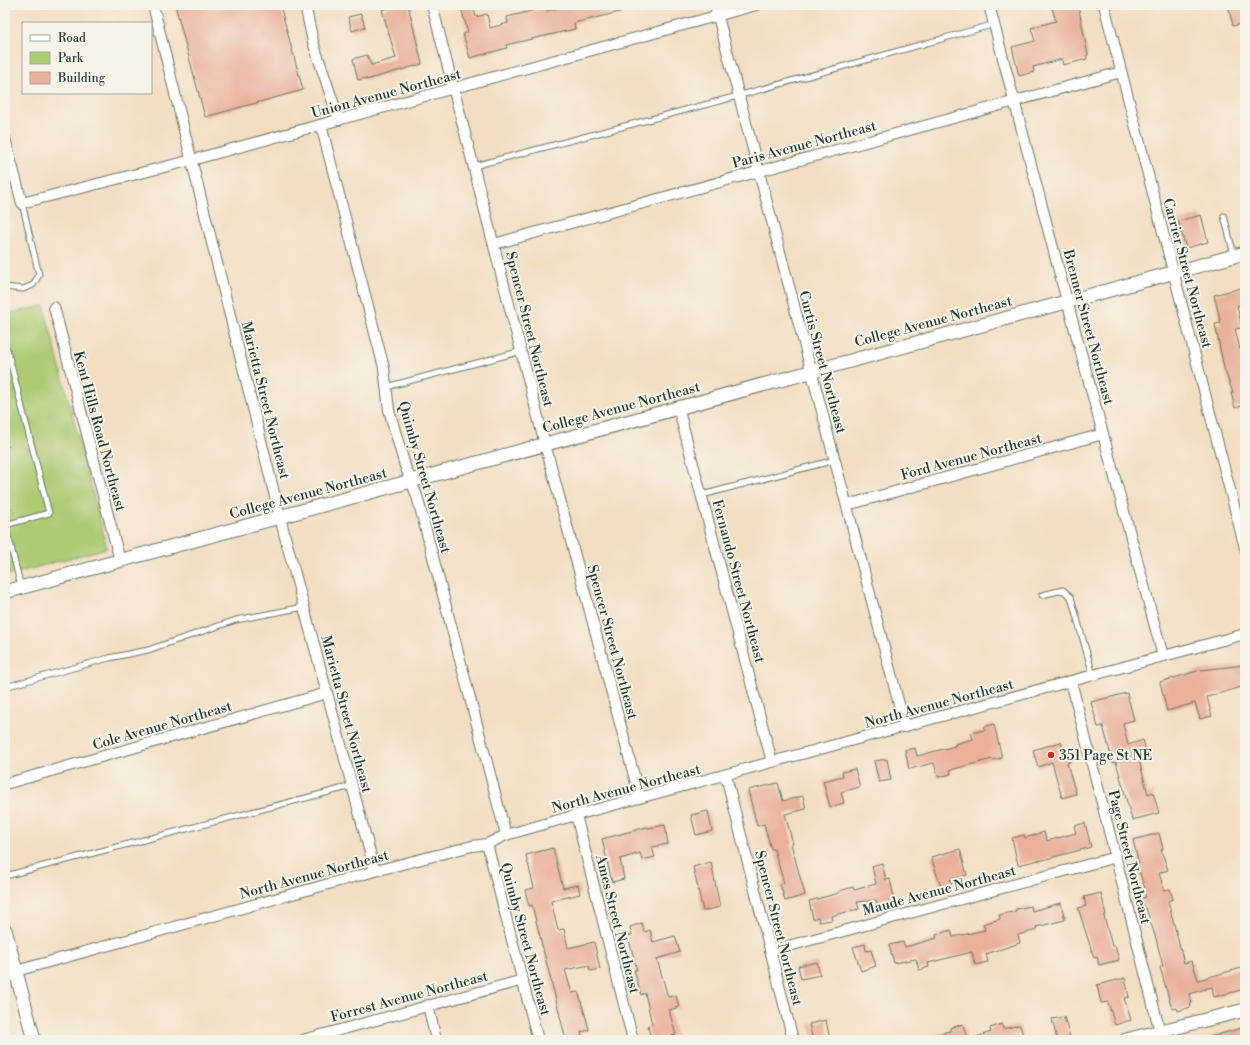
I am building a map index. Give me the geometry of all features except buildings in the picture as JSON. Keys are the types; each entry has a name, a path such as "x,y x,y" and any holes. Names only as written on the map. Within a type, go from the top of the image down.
{"street":[{"name":"Marietta Street Northeast","path":"153,5 280,518 375,871"},
{"path":"305,5 313,42 339,120"},
{"name":"Spencer Street Northeast","path":"432,5 640,798"},
{"name":"Curtis Street Northeast","path":"715,5 905,727"},
{"name":"Union Avenue Northeast","path":"22,203 192,160 756,5"},
{"name":"Brenner Street Northeast","path":"990,5 1102,434 1163,656"},
{"name":"Carrier Street Northeast","path":"1104,5 1245,548"},
{"name":"Paris Avenue Northeast","path":"494,244 1121,72"},
{"name":"Quimby Street Northeast","path":"321,124 384,368 389,410 404,466 417,496 506,835"},
{"path":"5,138 22,203"},
{"name":"College Avenue Northeast","path":"5,592 280,518 678,407 1240,254"},
{"name":"Kent Hills Road Northeast","path":"54,307 120,561"},
{"name":"Fernando Street Northeast","path":"678,407 772,762"},
{"name":"Ford Avenue Northeast","path":"847,505 1102,434"},
{"name":"North Avenue Northeast","path":"16,971 375,871 472,846 486,844 506,835 576,815 726,776 772,762 1245,634"},
{"name":"Page Street Northeast","path":"1071,681 1161,1035"},
{"name":"Cole Avenue Northeast","path":"5,784 327,693"},
{"name":"Spencer Street Northeast","path":"726,776 793,1040"},
{"name":"Ames Street Northeast","path":"576,815 633,1040"},
{"name":"Quimby Street Northeast","path":"486,844 538,1040"},
{"name":"Maude Avenue Northeast","path":"770,951 1116,857"},
{"path":"5,930 34,1040"},
{"name":"Forrest Avenue Northeast","path":"303,1040 523,980"},
{"path":"428,1006 436,1040"},
{"path":"1126,1040 1161,1035 1245,1010"}],"lane":[{"path":"474,166 739,96 995,24"},
{"path":"5,287 23,289 33,286 39,275 22,203"},
{"path":"1224,216 1240,254"},
{"path":"5,350 7,349 49,514 5,524 21,588"},
{"path":"386,387 522,351"},
{"path":"702,495 835,460"},
{"path":"1042,595 1063,590 1071,597 1093,675"},
{"path":"5,687 102,660 148,650 236,620 304,607"},
{"path":"5,876 352,786"}],"path":[{"path":"5,434 8,447 5,452"},
{"path":"5,499 17,522"}],"green space":[{"path":"44,306 107,548 5,576 5,314"}],"place":[{"name":"351 Page St NE","path":"1051,755"}]}
